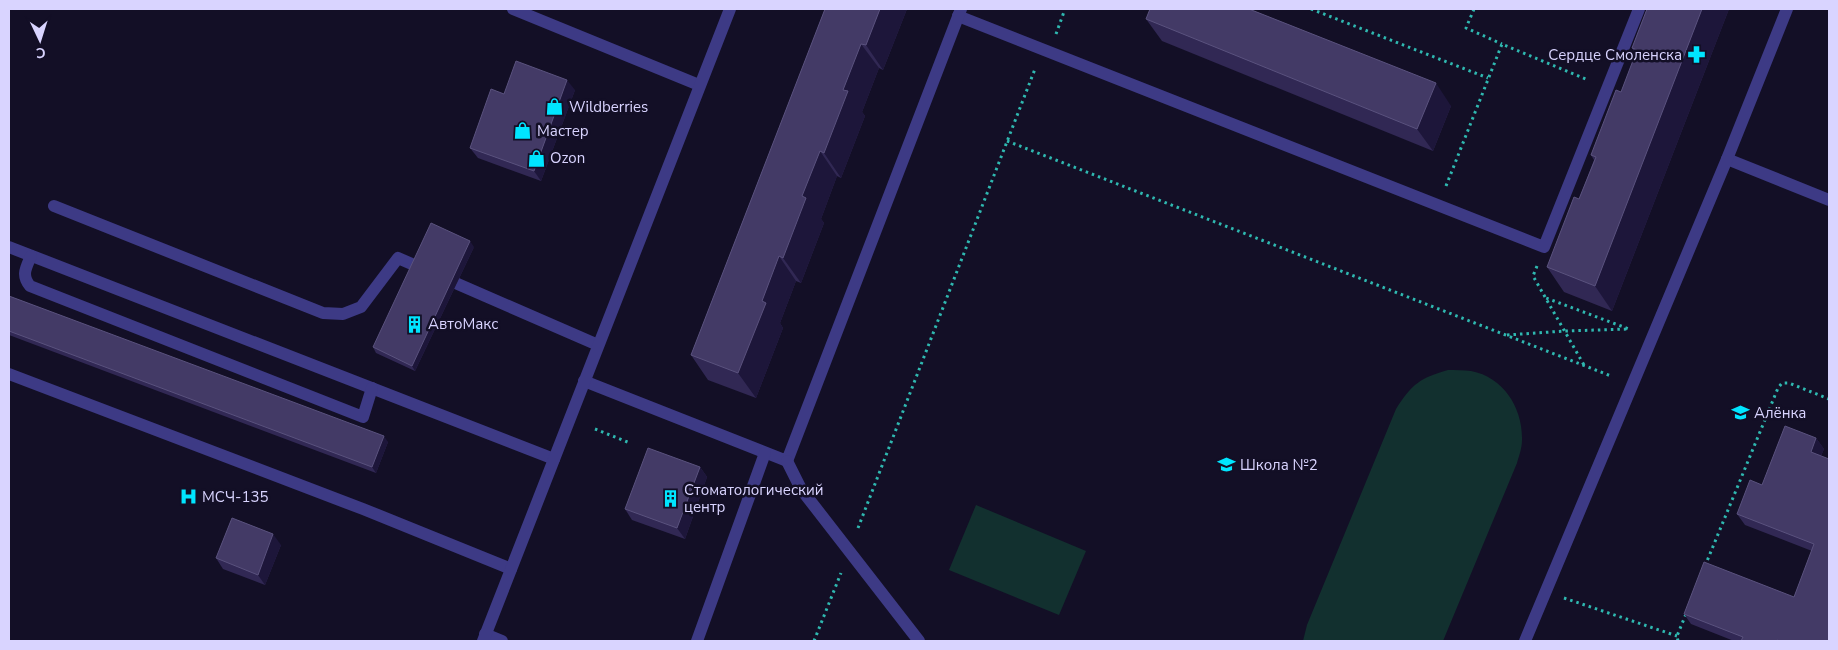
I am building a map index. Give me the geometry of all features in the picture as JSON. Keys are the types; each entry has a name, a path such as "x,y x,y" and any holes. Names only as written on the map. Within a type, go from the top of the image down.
{"street":[{"path":"514,9 700,85"},
{"path":"502,641 484,638 730,9"},
{"path":"787,461 959,12 1045,51 1544,247 1639,9"},
{"path":"1524,641 1727,159 1787,9"},
{"path":"1727,159 1829,200"},
{"path":"54,206 323,314 343,314 361,307 398,258 598,346"},
{"path":"9,248 554,459"},
{"path":"31,256 24,274 25,281 30,286 363,417 372,388"},
{"path":"9,374 364,509 511,569"},
{"path":"584,381 787,461 801,489 919,641"},
{"path":"697,641 765,453"}],"path":[{"path":"814,641 1035,69 1056,32 1065,9"},
{"path":"1311,9 1488,78"},
{"path":"1474,9 1466,28 1608,88"},
{"path":"1438,205 1502,44"},
{"path":"1008,141 1611,376"},
{"path":"1544,247 1533,276 1584,366"},
{"path":"1506,335 1630,329 1546,298"},
{"path":"1703,572 1778,388 1782,383 1788,383 1829,399"},
{"path":"594,429 630,443"},
{"path":"1545,591 1677,636"},
{"path":"1678,641 1677,636 1688,608"}],"green space":[{"path":"1448,370 1471,371 1483,374 1502,387 1515,406 1519,417 1522,440 1517,463 1443,641 1303,641 1307,625 1396,409 1407,393 1423,379"},
{"path":"976,505 1086,551 1059,615 949,570"}],"building":[{"path":"825,9 880,9 866,45 861,44 843,90 848,91 824,153 820,151 802,196 806,198 783,258 779,256 762,301 766,303 738,373 691,355"},
{"path":"1150,9 1249,9 1436,83 1417,129 1146,19"},
{"path":"1647,9 1702,9 1595,286 1547,267 1574,197 1579,199 1596,157 1591,155 1616,90 1621,92 1637,50 1632,48"},
{"name":"Мастер","path":"516,61 567,80 534,171 470,148 491,89 504,94"},
{"path":"431,223 470,241 412,366 373,347"},
{"path":"9,296 384,436 372,467 9,331"},
{"path":"1785,426 1816,438 1811,452 1829,459 1829,641 1741,641 1743,637 1684,614 1704,562 1794,597 1814,544 1737,514 1750,480 1762,485"},
{"name":"Стоматологический центр","path":"648,448 700,467 677,528 625,509"},
{"path":"232,518 273,534 258,575 216,558"}],"place":[{"name":"Сердце Смоленска","path":"1696,55"},
{"name":"Wildberries","path":"555,107"},
{"name":"Мастер","path":"523,131"},
{"name":"Ozon","path":"536,158"},
{"name":"АвтоМакс","path":"414,324"},
{"name":"Алёнка","path":"1740,413"},
{"name":"Школа №2","path":"1226,465"},
{"name":"МСЧ-135","path":"188,497"},
{"name":"Стоматологический центр","path":"670,499"}]}
